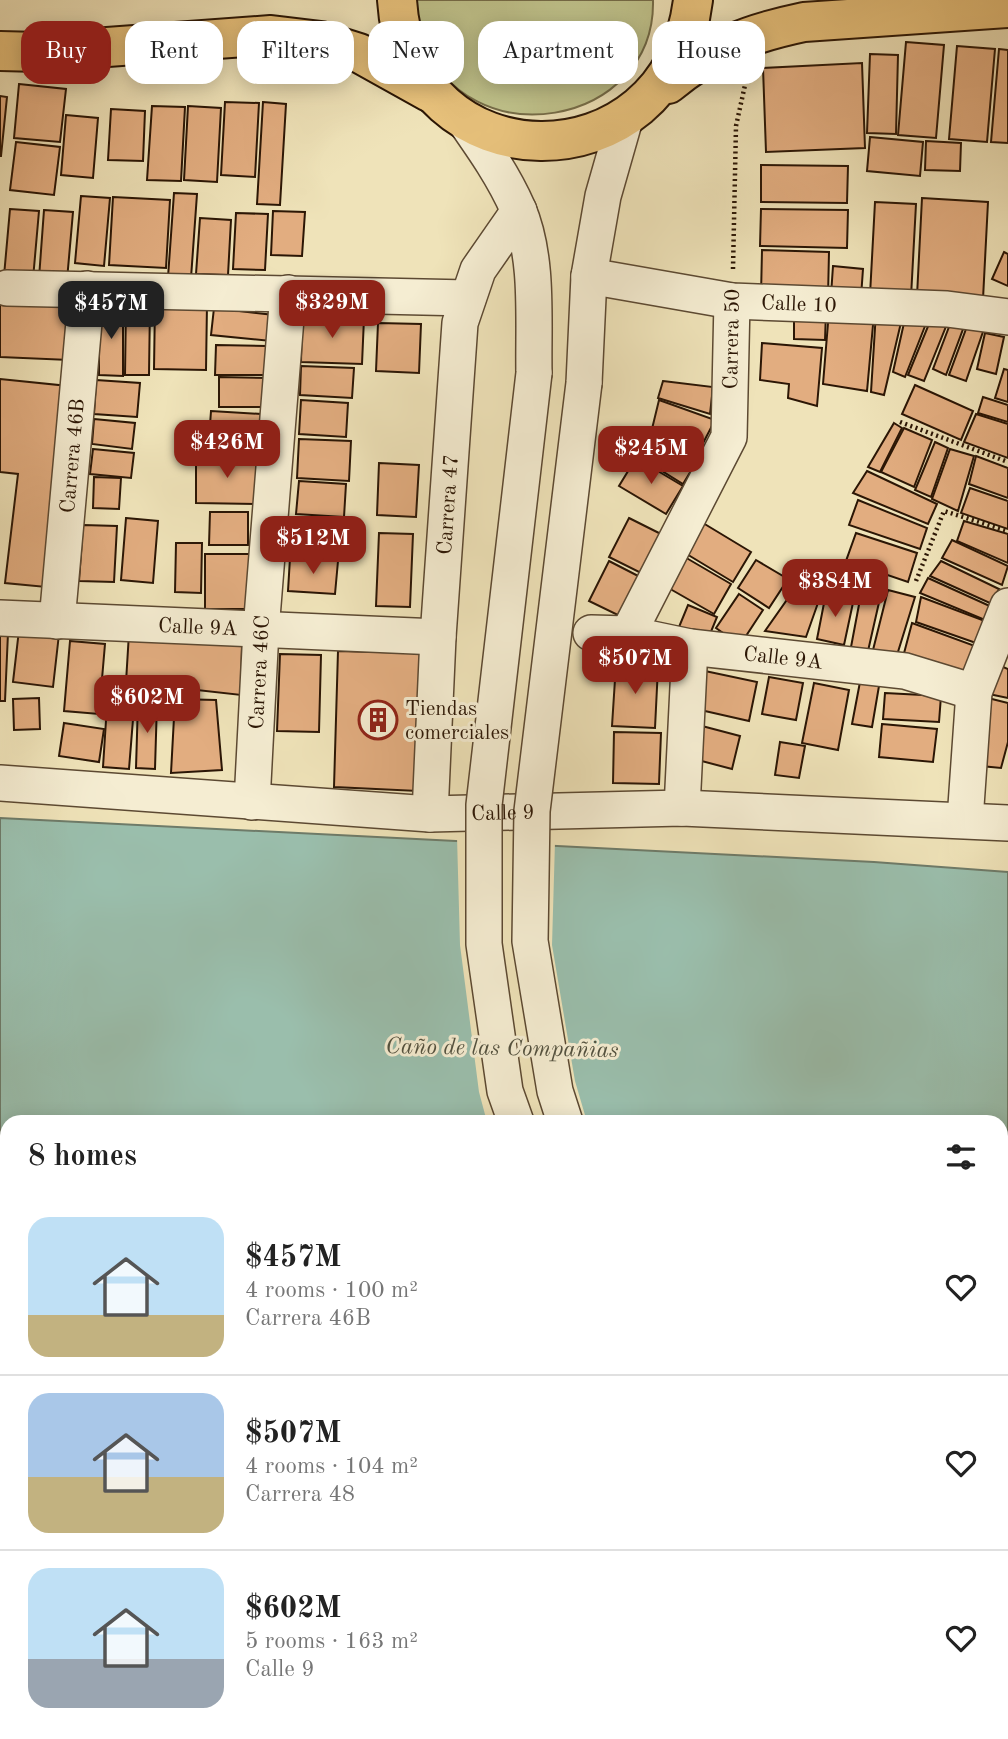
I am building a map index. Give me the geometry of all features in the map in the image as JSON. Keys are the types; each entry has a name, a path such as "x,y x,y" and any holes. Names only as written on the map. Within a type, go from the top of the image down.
{"highway":[{"path":"397,0 398,23 413,63 450,107"},
{"path":"637,109 674,66 689,29 693,0"},
{"path":"0,51 39,52 271,36 321,41 359,53 492,133 537,141 560,141 593,134 637,109 702,57 774,29 803,22 1008,8"}],"street":[{"path":"450,107 494,162 519,211 531,264 534,373 484,805 484,944 505,1091 514,1115"},
{"path":"563,1115 555,1091 530,941 532,811 584,383 589,276 603,195 637,109"},
{"name":"Carrera 47","path":"430,814 438,637 460,323 478,270 519,211"},
{"name":"Calle 10","path":"589,276 732,301 947,310 1008,317"},
{"path":"7,288 468,298"},
{"name":"Carrera 46B","path":"57,621 87,289"},
{"name":"Carrera 46C","path":"252,802 261,630 288,292"},
{"name":"Carrera 50","path":"628,634 729,437 732,301"},
{"path":"965,820 975,692 1008,606"},
{"name":"Calle 9A","path":"0,618 438,637"},
{"name":"Calle 9A","path":"591,633 628,634 690,647 905,671 975,692"},
{"path":"682,808 690,647"},
{"name":"Calle 9","path":"0,783 430,814 682,808 1008,823"}],"path":[{"name":"Carrera 50","path":"732,301 736,126 750,66 774,29"},
{"path":"900,422 1008,462"},
{"path":"916,581 944,510 1008,531"}],"green space":[{"path":"415,0 653,0 646,43 638,55 638,21 478,21 478,84 615,84 593,100 555,113 515,113 477,101 455,84 464,84 464,21 419,21"}],"water":[{"name":"Caño de las Compañias","path":"0,818 874,862 1008,872 1008,1115 0,1115"}],"pier":[{"path":"457,837 555,842 552,945 575,1081 585,1115 485,1115 479,1092 460,945"}],"building":[{"path":"906,42 944,45 936,138 898,135"},
{"path":"957,46 995,49 987,142 949,139"},
{"path":"999,49 1008,50 1008,143 991,142"},
{"path":"870,54 898,55 896,134 867,133"},
{"path":"862,63 865,148 766,152 765,68"},
{"path":"19,84 66,89 60,142 14,138"},
{"path":"0,96 7,97 1,156 0,156"},
{"path":"225,102 259,103 255,177 221,175"},
{"path":"263,102 286,104 280,205 257,204"},
{"path":"152,106 185,107 181,181 147,180"},
{"path":"188,106 221,108 217,182 184,180"},
{"path":"111,109 145,111 143,161 108,160"},
{"path":"66,115 98,118 93,178 61,175"},
{"path":"870,137 923,142 920,176 867,171"},
{"path":"926,141 961,143 960,171 925,170"},
{"path":"16,142 60,147 54,195 10,190"},
{"path":"761,165 848,166 847,203 761,202"},
{"path":"174,193 197,194 191,278 168,277"},
{"path":"81,196 110,198 104,266 75,263"},
{"path":"113,197 170,200 166,268 109,265"},
{"path":"922,198 988,202 983,299 917,296"},
{"path":"875,202 916,204 911,297 870,295"},
{"path":"10,209 39,211 33,279 4,276"},
{"path":"761,209 848,210 847,248 760,246"},
{"path":"44,210 73,212 67,280 39,278"},
{"path":"273,211 305,212 302,256 271,255"},
{"path":"236,213 268,214 265,270 233,269"},
{"path":"200,218 231,220 228,275 196,274"},
{"path":"762,250 829,252 828,297 761,295"},
{"path":"1004,252 1008,254 1008,286 992,279"},
{"path":"833,266 863,269 861,297 831,295"},
{"path":"0,296 72,299 69,360 0,357"},
{"path":"155,303 207,304 206,370 154,369"},
{"path":"126,305 150,305 149,375 125,375"},
{"path":"99,306 123,306 123,376 99,375"},
{"path":"214,308 274,315 271,341 211,335"},
{"path":"794,310 826,311 825,340 794,339"},
{"path":"829,311 874,314 867,391 823,384"},
{"path":"876,312 903,314 884,395 871,392"},
{"path":"906,314 929,316 905,377 893,372"},
{"path":"302,316 364,318 362,364 301,362"},
{"path":"931,319 949,319 924,381 908,375"},
{"path":"952,319 966,321 946,375 933,369"},
{"path":"969,321 985,326 966,381 949,375"},
{"path":"378,323 421,324 419,373 376,371"},
{"path":"985,333 1004,337 996,374 977,369"},
{"path":"762,343 822,348 817,406 788,398 789,384 760,380"},
{"path":"216,345 266,346 266,375 215,375"},
{"path":"301,366 354,368 352,398 300,395"},
{"path":"1004,369 1008,370 1008,402 995,398"},
{"path":"219,377 270,378 269,407 219,407"},
{"path":"0,379 68,386 46,587 5,583 18,474 0,472"},
{"path":"96,380 140,383 137,417 94,414"},
{"path":"663,381 713,387 710,414 658,398"},
{"path":"915,385 973,411 961,440 902,414"},
{"path":"983,397 1008,405 1008,422 978,413"},
{"path":"301,400 348,403 346,437 299,434"},
{"path":"659,400 715,420 699,451 651,433"},
{"path":"211,411 261,414 259,442 209,439"},
{"path":"976,414 1008,424 1008,458 964,442"},
{"path":"94,419 135,423 132,449 92,444"},
{"path":"894,423 902,428 880,472 868,467"},
{"path":"904,428 932,440 914,487 881,472"},
{"path":"299,439 351,441 349,481 297,478"},
{"path":"662,441 700,456 683,484 646,461"},
{"path":"935,442 948,448 931,497 915,490"},
{"path":"93,449 134,453 131,478 90,474"},
{"path":"950,449 974,456 958,511 932,499"},
{"path":"976,456 1008,468 1008,498 969,484"},
{"path":"196,457 257,457 257,504 196,503"},
{"path":"636,458 683,486 666,514 619,486"},
{"path":"379,463 419,465 416,517 377,515"},
{"path":"867,471 937,504 928,524 853,493"},
{"path":"94,477 121,478 119,509 93,508"},
{"path":"299,481 346,484 344,517 296,514"},
{"path":"970,488 1008,501 1008,529 961,513"},
{"path":"858,500 927,528 920,549 849,525"},
{"path":"210,512 248,512 248,545 209,545"},
{"path":"126,518 158,521 153,583 121,580"},
{"path":"295,518 336,521 335,555 293,554"},
{"path":"629,518 667,537 647,576 609,557"},
{"path":"964,521 1008,534 1008,563 957,541"},
{"path":"703,523 751,552 733,582 685,553"},
{"path":"83,525 117,526 114,582 79,581"},
{"path":"379,533 413,534 410,607 376,606"},
{"path":"856,533 917,553 908,582 846,561"},
{"path":"952,540 1008,566 1002,585 942,558"},
{"path":"176,543 202,543 201,593 175,592"},
{"path":"205,554 250,554 250,609 205,609"},
{"path":"683,556 731,584 714,614 665,586"},
{"path":"290,558 338,561 335,594 288,591"},
{"path":"756,560 788,579 769,608 738,588"},
{"path":"609,561 646,580 626,619 589,601"},
{"path":"941,561 999,589 992,604 930,576"},
{"path":"803,577 825,583 806,637 765,631"},
{"path":"928,578 992,607 985,620 920,593"},
{"path":"888,590 915,597 897,655 873,650"},
{"path":"826,593 854,598 844,645 817,639"},
{"path":"739,594 763,610 740,645 716,628"},
{"path":"861,594 880,598 868,651 851,647"},
{"path":"921,597 985,621 976,643 916,622"},
{"path":"688,605 717,617 708,639 679,627"},
{"path":"912,623 975,646 966,674 903,657"},
{"path":"19,630 59,634 53,687 13,682"},
{"path":"0,633 8,633 5,701 0,701"},
{"path":"129,633 242,644 241,695 126,682"},
{"path":"70,641 105,644 99,714 64,711"},
{"name":"Tiendas comerciales","path":"338,651 422,653 418,791 334,787"},
{"path":"280,654 321,655 319,732 277,731"},
{"path":"616,664 658,667 655,728 612,726"},
{"path":"996,664 1008,669 1008,698 984,693"},
{"path":"705,671 757,682 749,721 696,709"},
{"path":"769,677 803,683 796,720 762,714"},
{"path":"860,682 879,686 872,727 852,724"},
{"path":"814,683 849,690 838,750 802,743"},
{"path":"885,693 941,696 939,722 883,719"},
{"path":"984,697 1008,703 1008,742 1001,768 981,766"},
{"path":"39,698 40,729 14,730 13,699"},
{"path":"175,699 216,700 222,770 171,773"},
{"path":"138,702 157,702 155,769 136,768"},
{"path":"107,705 134,707 129,769 103,767"},
{"path":"64,723 104,729 99,762 59,756"},
{"path":"882,724 937,729 933,762 879,757"},
{"path":"702,726 740,736 732,769 694,759"},
{"path":"614,732 661,733 659,784 613,783"},
{"path":"780,742 805,746 799,778 775,775"}],"place":[{"name":"Tiendas comerciales","path":"378,720"}]}
